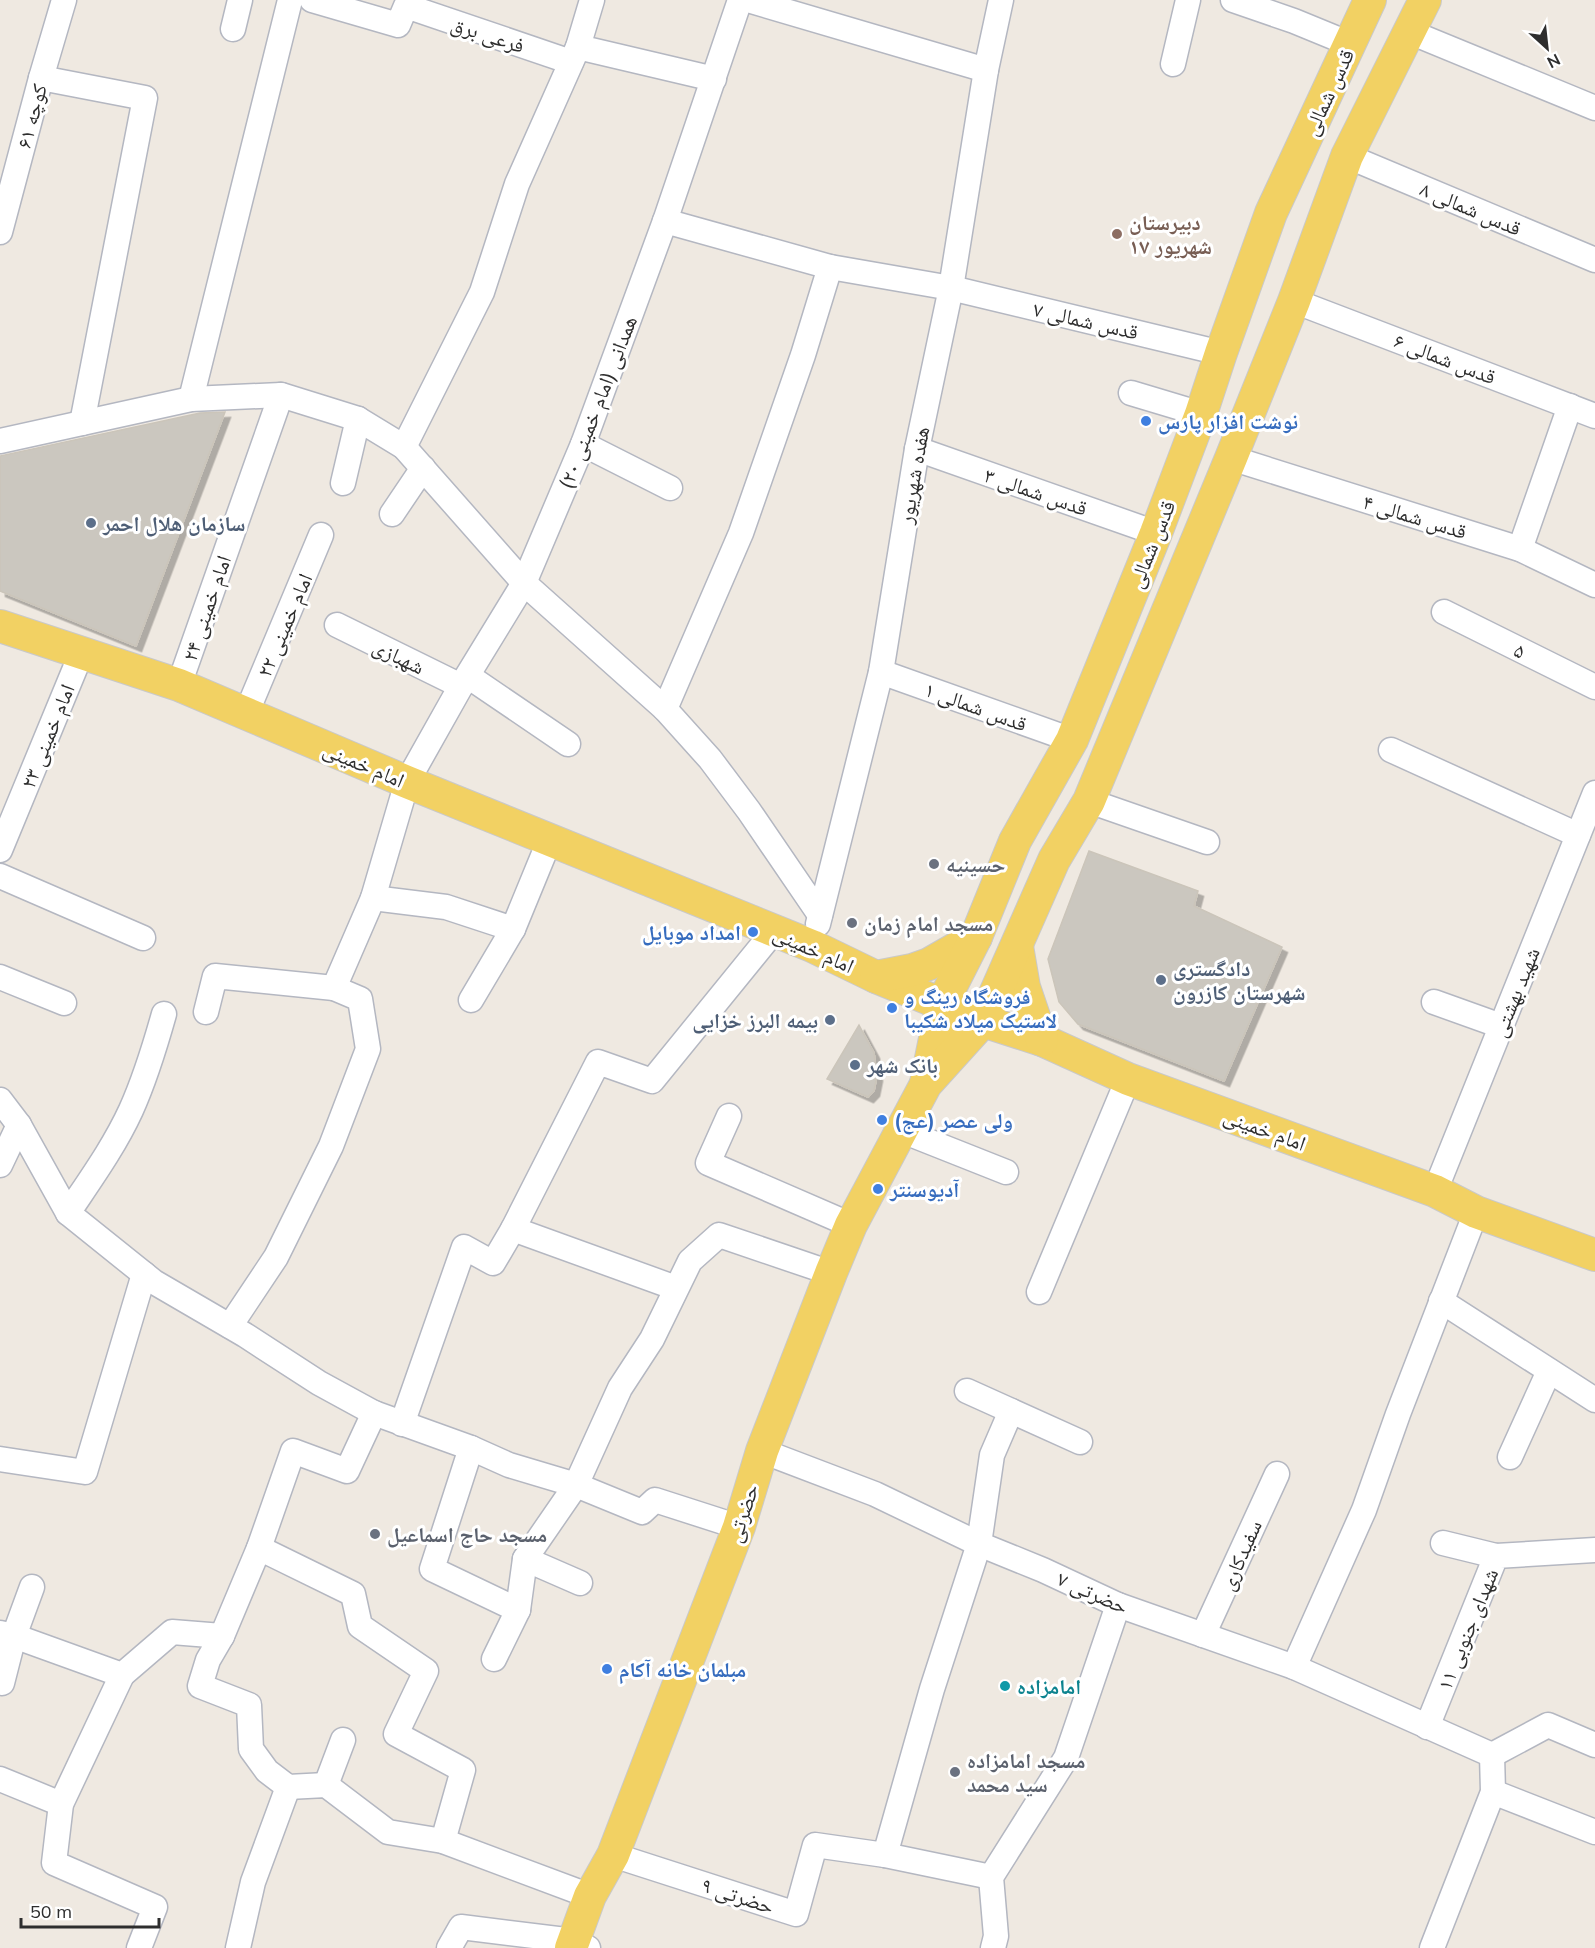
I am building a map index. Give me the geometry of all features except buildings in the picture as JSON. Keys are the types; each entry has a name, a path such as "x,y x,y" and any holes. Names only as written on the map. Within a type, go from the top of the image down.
{"main road":[{"name":"قدس شمالی","path":"926,1083 942,1004 976,937 1015,841 1072,740 1201,414 1271,213 1370,0"},
{"name":"قدس شمالی","path":"926,1083 983,1021 1054,860 1089,801 1294,301 1347,156 1425,0"},
{"name":"امام خمینی","path":"0,626 179,685 407,782 812,946 876,977 983,1021 1042,1040 1128,1079 1435,1191 1476,1212 1595,1255"},
{"path":"876,977 929,964 976,937"},
{"path":"1017,946 1024,987 1042,1040"},
{"name":"حضرتی","path":"578,1946 591,1896 613,1855 739,1527 762,1451 831,1273 851,1225 926,1083"}],"street":[{"name":"کوچه ۶۱","path":"0,232 64,0"},
{"path":"233,29 240,0"},
{"path":"191,399 290,0"},
{"name":"فرعی برق","path":"312,0 398,25 406,6 575,54"},
{"path":"404,447 482,292 517,184 575,54 592,0"},
{"name":"همدانی (امام خمینی ۲۰)","path":"334,988 373,898 407,782 464,681 524,583 583,444 665,221 740,0"},
{"path":"748,0 986,70"},
{"name":"هفده شهریور","path":"812,946 880,672 916,449 951,288 986,70 1001,0"},
{"path":"1173,64 1188,0"},
{"path":"1233,0 1294,21 1350,44"},
{"path":"1410,32 1595,108"},
{"path":"575,54 714,79"},
{"path":"41,78 145,98 82,423"},
{"name":"قدس شمالی ۸","path":"1347,156 1595,260"},
{"name":"۷ قدس شمالی","path":"665,221 830,267 951,288 1221,353"},
{"path":"665,710 741,533 803,355 830,267"},
{"name":"قدس شمالی ۶","path":"1294,301 1595,416"},
{"path":"1131,393 1201,414"},
{"path":"0,441 191,399 281,395 358,419 404,447 524,583 665,710 710,759 749,810 820,915"},
{"name":"امام خمینی ۲۴","path":"179,685 281,395"},
{"path":"1520,549 1570,406"},
{"path":"343,483 358,419"},
{"path":"583,444 670,488"},
{"name":"۳ قدس شمالی","path":"916,449 1156,532"},
{"name":"قدس شمالی ۴","path":"1231,458 1520,549 1595,585"},
{"path":"392,514 423,468"},
{"name":"امام خمینی ۲۲","path":"246,714 321,535"},
{"name":"۵","path":"1444,612 1595,687"},
{"name":"شهبازی","path":"337,625 464,681 568,744"},
{"name":"امام خمینی ۲۳","path":"0,850 81,654"},
{"name":"قدس شمالی ۱","path":"880,672 1072,740"},
{"path":"1391,750 1578,835"},
{"name":"شهید بهشتی","path":"1435,1191 1595,794"},
{"path":"1089,801 1208,842"},
{"path":"471,1000 513,929 550,839"},
{"path":"0,876 143,938"},
{"path":"373,898 446,907 513,929"},
{"path":"402,1424 464,1246 494,1263 598,1062 652,1080 774,931"},
{"path":"206,1012 215,976 334,988 360,999 368,1049 332,1146 276,1257 230,1326"},
{"path":"0,977 64,1003"},
{"path":"1434,1002 1501,1026"},
{"path":"68,1213 96,1172 130,1111 153,1052 164,1014"},
{"path":"1039,1292 1128,1079"},
{"path":"0,1100 19,1125 68,1213 154,1282 230,1326 319,1383 374,1413 471,1448 508,1465 576,1485 642,1512 655,1500 739,1527"},
{"path":"729,1116 708,1163 851,1225"},
{"path":"0,1165 19,1125"},
{"path":"900,1130 1006,1172"},
{"path":"1294,1667 1364,1510 1476,1212"},
{"path":"513,1228 676,1288"},
{"path":"494,1659 518,1610 525,1559 576,1485 620,1388 652,1339 690,1262 719,1235 831,1273"},
{"path":"0,1459 85,1472 144,1274"},
{"path":"1441,1301 1595,1400"},
{"path":"1510,1457 1549,1371"},
{"path":"967,1391 1080,1442"},
{"path":"885,1855 932,1689 979,1544 992,1455 1011,1411"},
{"path":"374,1413 347,1471 293,1451 259,1548 222,1636 208,1660 200,1686 249,1705 251,1749 267,1771 288,1787 326,1785 388,1832 443,1841 591,1896"},
{"path":"471,1448 432,1569 518,1610"},
{"name":"حضرتی ۷","path":"762,1451 875,1494 979,1544 1043,1570 1118,1605 1294,1667 1492,1755"},
{"name":"سفیدکاری","path":"1203,1635 1277,1474"},
{"path":"1443,1543 1496,1556"},
{"path":"259,1548 353,1594 360,1626 426,1671 396,1734 463,1770 443,1841"},
{"name":"۱۱ شهدای جنوبی","path":"1427,1727 1496,1556 1595,1550"},
{"path":"525,1559 580,1583"},
{"path":"2,1683 7,1634 32,1587"},
{"path":"993,1948 996,1936 991,1877 1066,1758 1118,1605"},
{"path":"139,1948 155,1907 54,1863 62,1804 122,1675 172,1632 222,1636"},
{"path":"7,1634 122,1675"},
{"path":"1432,1948 1493,1792 1492,1755 1548,1725 1595,1745"},
{"path":"326,1785 343,1740"},
{"path":"0,1779 62,1804"},
{"path":"238,1948 253,1882 288,1787"},
{"path":"1493,1792 1595,1832"},
{"name":"حضرتی ۹","path":"613,1855 796,1914 815,1845 885,1855 991,1877"},
{"path":"449,1948 461,1927 578,1946"}],"place":[{"name":"دبیرستان ۱۷ شهریور","path":"1117,234"},
{"name":"نوشت افزار پارس","path":"1146,421"},
{"name":"سازمان هلال احمر","path":"91,523"},
{"name":"حسینیه","path":"934,864"},
{"name":"مسجد امام زمان","path":"852,923"},
{"name":"امداد موبایل","path":"753,932"},
{"name":"دادگستری شهرستان کازرون","path":"1161,980"},
{"name":"فروشگاه رینگ و لاستیک میلاد شکیبا","path":"892,1008"},
{"name":"بیمه البرز خزایی","path":"830,1020"},
{"name":"بانک شهر","path":"855,1065"},
{"name":"ولی عصر (عج)","path":"882,1120"},
{"name":"آدیوسنتر","path":"878,1189"},
{"name":"مسجد حاج اسماعیل","path":"375,1534"},
{"name":"مبلمان خانه آکام","path":"607,1669"},
{"name":"امامزاده","path":"1005,1686"},
{"name":"مسجد امامزاده سید محمد","path":"955,1772"}]}
